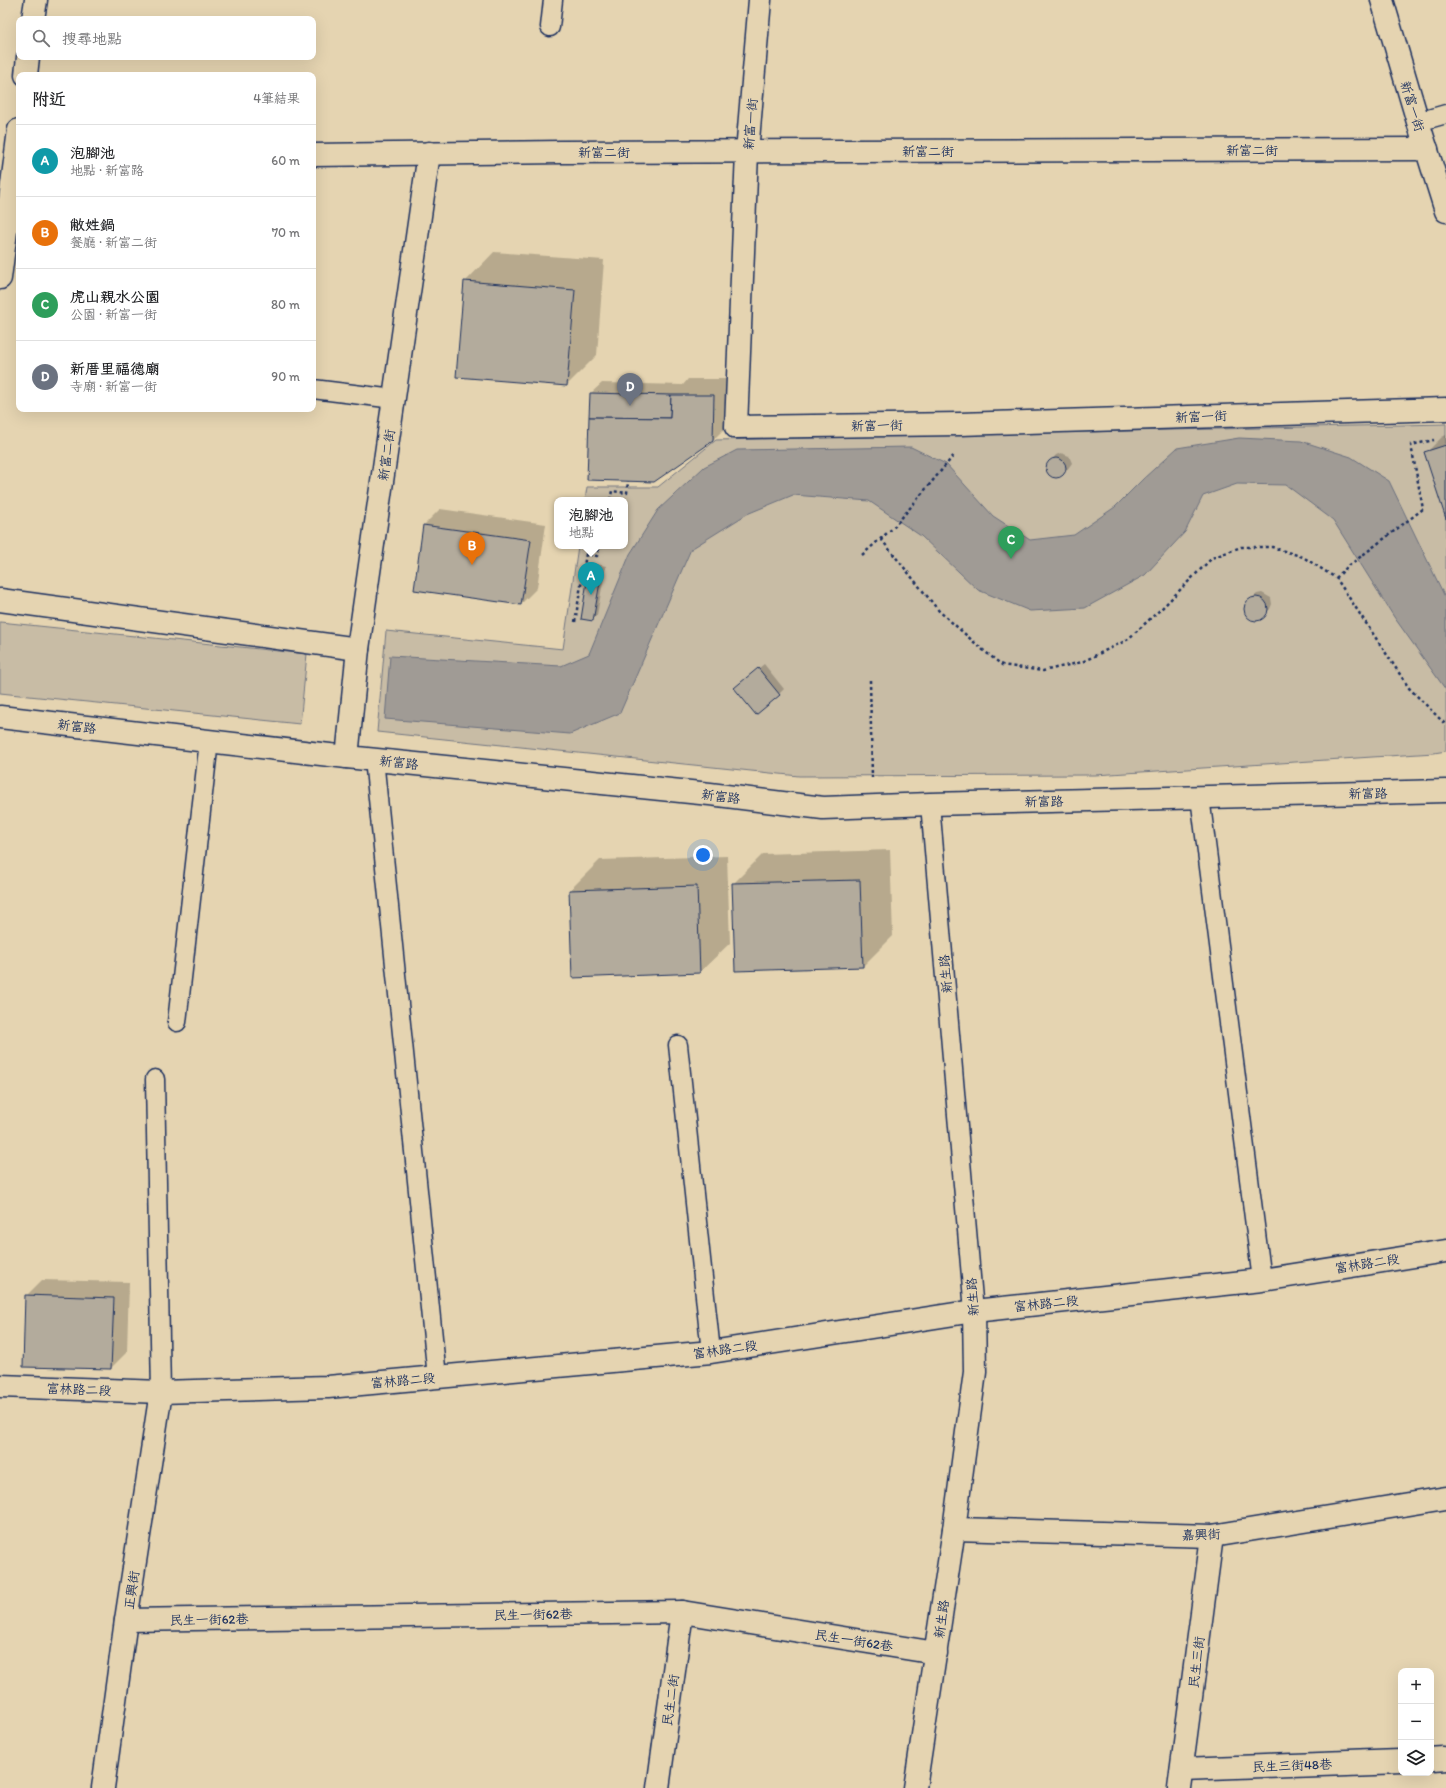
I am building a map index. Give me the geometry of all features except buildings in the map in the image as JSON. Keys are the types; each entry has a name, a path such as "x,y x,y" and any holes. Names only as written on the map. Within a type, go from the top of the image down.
{"street":[{"path":"33,16 36,0"},
{"name":"新富一街","path":"760,0 747,152 736,427 960,424 1446,409"},
{"name":"新富一街","path":"1382,0 1446,211"},
{"path":"26,72 28,60"},
{"name":"新富二街","path":"316,155 429,153 1428,149"},
{"path":"0,278 16,153"},
{"name":"新富二街","path":"347,757 358,649 429,153"},
{"path":"0,600 358,649"},
{"name":"新富路","path":"0,717 347,757 710,794 823,808 1446,791"},
{"name":"富林路二段","path":"0,1386 162,1392 328,1387 711,1352 974,1310 1262,1280 1446,1251"},
{"name":"新生路","path":"915,1788 954,1529 975,1372 974,1310"},
{"name":"正興街","path":"103,1788 126,1620 162,1392"},
{"name":"嘉興街","path":"954,1529 1212,1536 1446,1498"},
{"name":"民生三街","path":"1180,1778 1212,1536"},
{"name":"民生一街62巷","path":"126,1620 682,1612 936,1653"},
{"name":"民生二街","path":"658,1788 682,1612"},
{"path":"1434,1760 1446,1759"},
{"name":"民生三街48巷","path":"1180,1778 1398,1761"}],"lane":[{"path":"550,27 552,0"},
{"path":"1418,122 1446,114"},
{"path":"316,389 394,399"},
{"path":"177,1022 209,741"},
{"path":"374,759 437,1377"},
{"path":"1200,797 1262,1280"},
{"name":"新生路","path":"930,804 974,1310"},
{"path":"678,1044 711,1352"},
{"path":"155,1079 162,1392"}],"path":[{"path":"1336,578 1346,568 1423,509 1412,445 1439,439"},
{"path":"862,555 894,527 956,452"},
{"path":"611,497 612,491 627,493 628,481"},
{"path":"881,539 939,611 1002,665 1043,671 1082,662 1127,640 1161,609 1212,558 1241,547 1272,547 1303,557 1336,578 1409,688 1446,725"},
{"path":"574,622 586,554 597,556 598,549"},
{"path":"870,680 873,806"}],"shaded area":[{"path":"1446,424 1446,751 1095,775 799,776 377,732 386,631 563,649 578,549 628,549 628,497 585,497 587,487 658,487 716,440"},
{"path":"1239,438 1301,441 1351,457 1389,481 1446,599 1446,690 1394,617 1333,520 1286,485 1237,484 1203,496 1185,532 1145,575 1085,608 1030,611 978,590 921,536 869,501 793,495 747,514 691,549 620,713 570,734 385,719 390,656 561,666 589,654 630,554 658,510 704,467 737,450 911,447 946,464 993,516 1030,540 1074,535 1115,507 1177,448"},
{"path":"0,622 307,654 300,724 0,693"}],"place":[{"name":"新厝里福德廟","path":"630,406"},
{"name":"虎山親水公園","path":"1011,559"},
{"name":"敝姓鍋","path":"472,565"},
{"name":"泡腳池","path":"591,595"}]}
